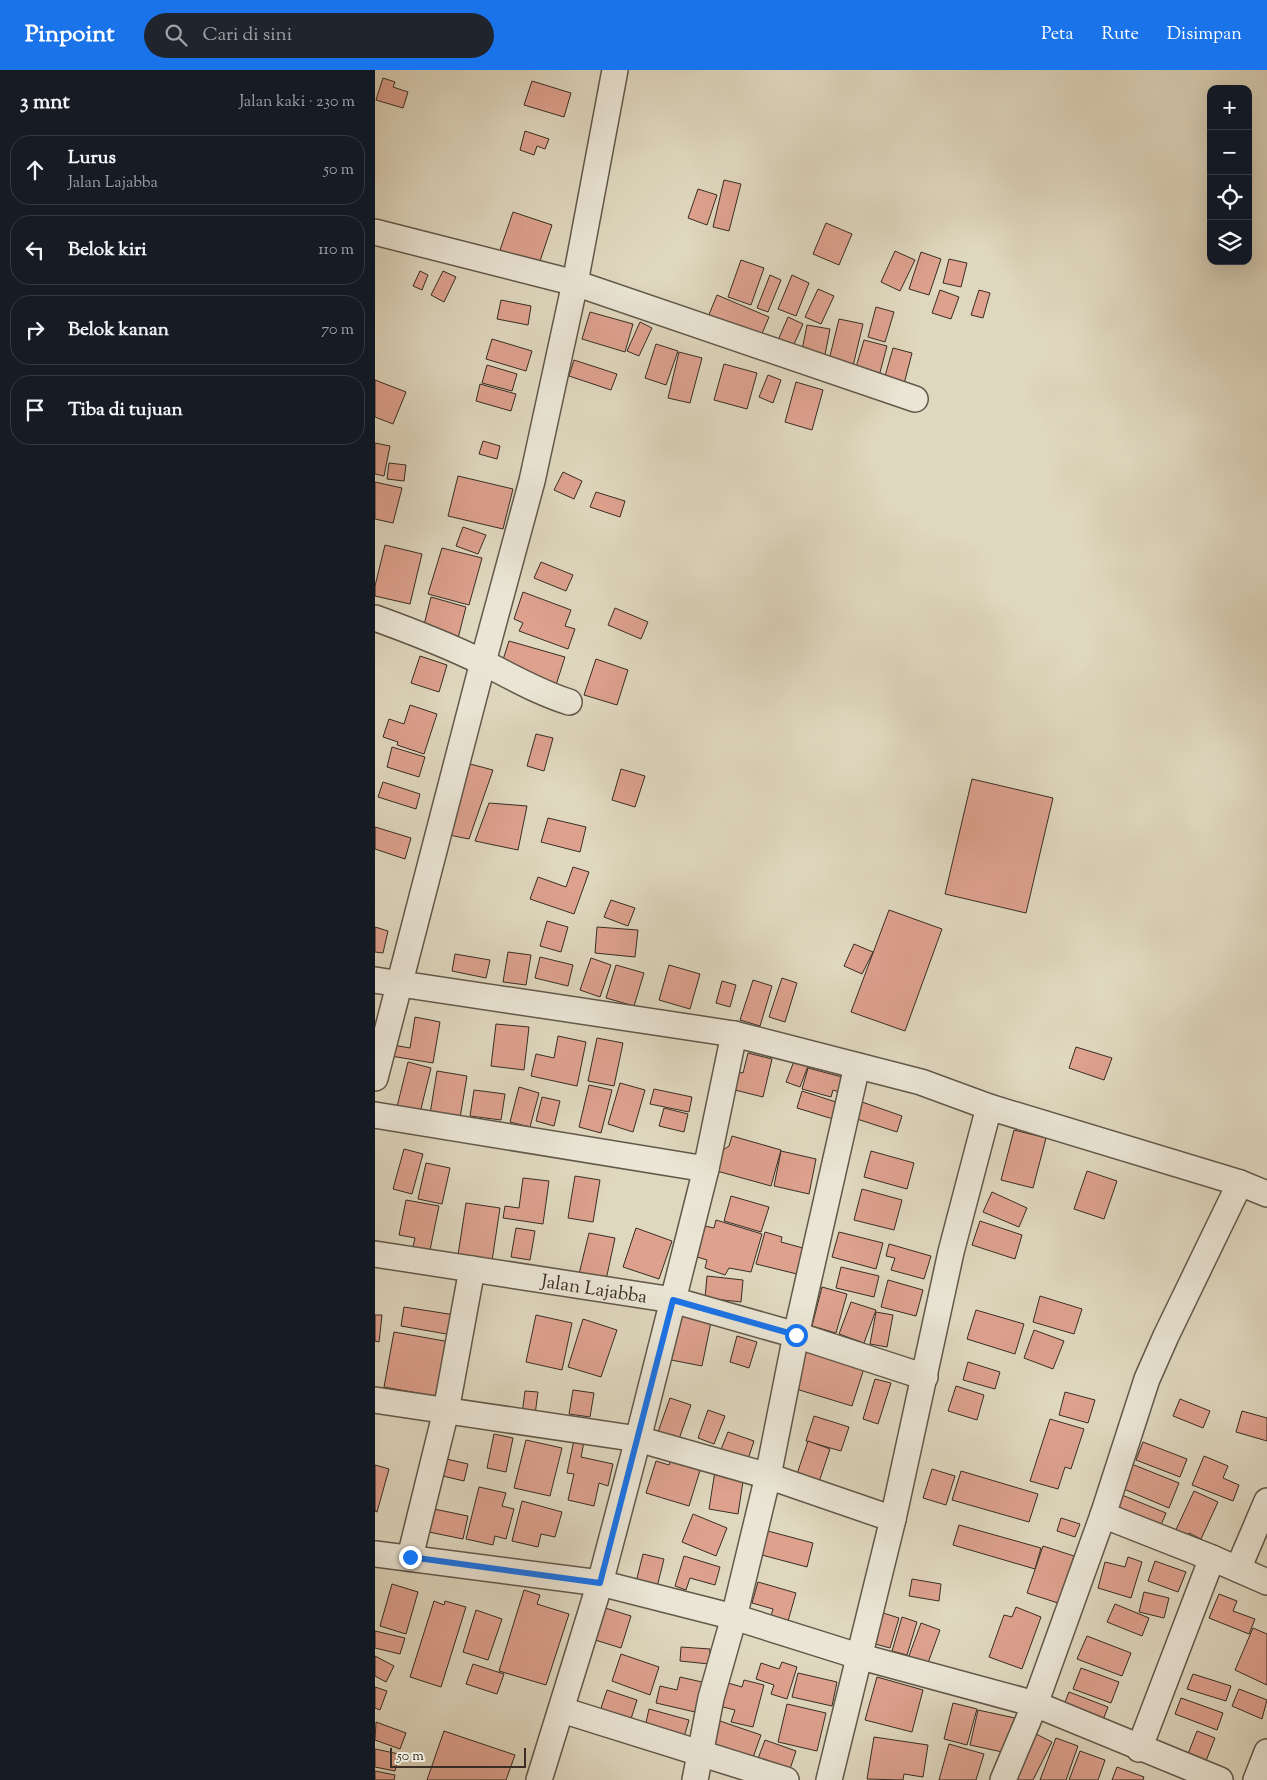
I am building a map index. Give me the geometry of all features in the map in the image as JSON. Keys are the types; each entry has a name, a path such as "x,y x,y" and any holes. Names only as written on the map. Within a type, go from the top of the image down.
{"street":[{"path":"375,1078 532,481 575,284 615,70"},
{"path":"375,232 575,284 915,399"},
{"path":"375,618 483,662 541,693 569,702"},
{"path":"375,980 734,1034 921,1082 989,1106 1240,1183 1267,1194"},
{"path":"539,1780 600,1583 638,1439 707,1169 734,1034"},
{"path":"695,1780 711,1698 734,1617 768,1476 796,1335 857,1066"},
{"path":"829,1780 893,1519 951,1252 989,1106"},
{"path":"375,1115 707,1169"},
{"path":"1003,1780 1035,1704 1103,1515 1147,1379 1240,1183"},
{"name":"Jalan Lajabba","path":"375,1254 673,1300 796,1335 925,1377"},
{"path":"410,1557 446,1412 472,1269"},
{"path":"375,1400 638,1439 768,1476 893,1519"},
{"path":"1238,1569 1267,1501"},
{"path":"1103,1515 1267,1582"},
{"path":"375,1554 600,1583 734,1617 858,1656 1035,1704 1139,1749 1220,1780"},
{"path":"1139,1749 1212,1558"},
{"path":"562,1710 786,1780"},
{"path":"1256,1780 1267,1752"}],"building":[{"path":"383,78 395,82 393,87 408,92 403,108 376,100"},
{"path":"532,81 571,93 564,117 524,105"},
{"path":"525,131 549,139 545,149 537,146 534,155 520,150"},
{"path":"724,180 741,184 729,231 713,227"},
{"path":"698,189 717,195 707,225 688,218"},
{"path":"513,212 552,225 538,267 499,253"},
{"path":"826,223 852,234 839,265 813,254"},
{"path":"895,251 915,260 900,291 881,282"},
{"path":"921,252 941,259 929,295 909,289"},
{"path":"949,259 967,263 961,287 943,283"},
{"path":"741,260 764,268 751,305 728,297"},
{"path":"420,271 428,275 422,290 413,286"},
{"path":"443,271 456,277 444,302 431,295"},
{"path":"770,275 781,280 768,312 757,308"},
{"path":"792,275 809,283 796,316 778,309"},
{"path":"818,289 834,296 821,324 805,317"},
{"path":"940,290 959,297 951,319 932,313"},
{"path":"979,290 990,293 983,318 971,315"},
{"path":"717,295 769,317 758,343 706,322"},
{"path":"501,300 531,306 528,325 497,319"},
{"path":"876,307 894,312 885,342 868,337"},
{"path":"590,312 633,324 625,352 582,339"},
{"path":"788,317 803,324 791,351 776,345"},
{"path":"839,319 863,324 853,366 829,360"},
{"path":"640,322 652,328 639,356 627,351"},
{"path":"807,325 830,329 823,365 800,360"},
{"path":"492,339 532,351 526,371 486,359"},
{"path":"864,340 887,346 878,380 854,374"},
{"path":"656,344 678,351 666,385 645,378"},
{"path":"893,348 912,353 903,388 883,383"},
{"path":"679,352 702,358 690,403 668,398"},
{"path":"574,360 617,374 611,390 569,376"},
{"path":"724,364 757,373 747,409 714,400"},
{"path":"487,365 517,374 512,391 482,383"},
{"path":"768,375 781,380 773,403 759,397"},
{"path":"375,380 406,392 393,424 375,417"},
{"path":"796,382 823,390 812,430 785,422"},
{"path":"480,384 516,394 511,411 476,401"},
{"path":"483,441 500,446 497,459 479,454"},
{"path":"375,443 390,446 384,476 375,474"},
{"path":"389,463 406,465 404,481 387,479"},
{"path":"563,472 582,481 574,499 554,490"},
{"path":"458,476 513,489 503,529 448,516"},
{"path":"375,482 402,488 393,523 375,519"},
{"path":"596,492 625,501 620,517 590,507"},
{"path":"463,527 486,535 478,554 456,546"},
{"path":"385,545 422,554 410,604 375,596 375,586"},
{"path":"442,548 482,558 469,605 428,594"},
{"path":"541,562 573,575 566,591 534,578"},
{"path":"523,592 571,610 565,626 575,629 568,649 519,631 523,623 514,619"},
{"path":"431,597 466,607 457,642 422,633"},
{"path":"615,608 648,622 641,639 608,625"},
{"path":"509,641 565,657 556,685 500,669"},
{"path":"420,656 447,665 439,692 411,683"},
{"path":"596,659 628,670 617,705 584,695"},
{"path":"410,705 437,714 424,754 397,745 398,742 383,737 389,719 404,724"},
{"path":"536,734 553,738 544,771 527,766"},
{"path":"392,747 425,757 419,777 387,767"},
{"path":"470,764 493,770 469,839 449,835"},
{"path":"621,769 645,776 635,807 612,800"},
{"path":"972,779 1053,798 1026,913 945,894"},
{"path":"383,782 420,794 416,809 378,797"},
{"path":"489,803 527,806 518,850 475,841"},
{"path":"548,818 586,827 580,852 541,842"},
{"path":"375,827 411,838 405,859 375,849"},
{"path":"573,867 589,872 574,914 530,899 538,877 566,887"},
{"path":"611,900 635,908 628,926 604,917"},
{"path":"889,910 942,929 905,1031 851,1012"},
{"path":"547,921 568,927 561,952 540,946"},
{"path":"375,927 388,931 383,953 375,952"},
{"path":"597,927 638,930 635,957 595,953"},
{"path":"854,944 873,952 862,974 844,966"},
{"path":"508,952 531,955 526,985 503,982"},
{"path":"455,954 490,960 486,978 452,971"},
{"path":"540,957 573,965 568,986 535,978"},
{"path":"591,958 611,965 600,997 580,990"},
{"path":"616,965 644,973 634,1006 606,998"},
{"path":"669,965 700,974 690,1009 659,1000"},
{"path":"782,978 797,983 785,1022 769,1017"},
{"path":"753,980 772,986 760,1026 740,1020"},
{"path":"722,981 736,985 730,1007 716,1003"},
{"path":"415,1017 440,1022 433,1063 391,1056 393,1045 410,1048"},
{"path":"496,1024 529,1027 524,1070 491,1066"},
{"path":"558,1036 586,1042 577,1086 531,1076 536,1054 554,1058"},
{"path":"597,1038 623,1043 614,1086 588,1081"},
{"path":"1076,1047 1112,1058 1104,1080 1069,1068"},
{"path":"748,1053 772,1059 763,1097 727,1088 731,1070 743,1073"},
{"path":"794,1061 808,1066 800,1087 786,1082"},
{"path":"408,1062 431,1068 419,1117 396,1111"},
{"path":"808,1068 846,1078 842,1093 833,1090 831,1097 802,1089"},
{"path":"437,1071 467,1076 460,1118 430,1114"},
{"path":"620,1083 645,1090 633,1132 608,1124"},
{"path":"589,1085 612,1090 601,1133 579,1127"},
{"path":"519,1087 539,1093 530,1127 510,1122"},
{"path":"654,1089 692,1097 689,1112 650,1104"},
{"path":"474,1090 505,1094 501,1120 470,1116"},
{"path":"802,1091 839,1103 833,1119 797,1108"},
{"path":"542,1097 560,1101 554,1126 536,1121"},
{"path":"862,1102 902,1116 897,1132 857,1119"},
{"path":"664,1108 688,1114 684,1132 659,1126"},
{"path":"1014,1130 1046,1138 1033,1188 1001,1180"},
{"path":"732,1136 781,1150 771,1186 717,1171 723,1150 729,1146"},
{"path":"404,1149 423,1154 412,1194 393,1189"},
{"path":"781,1151 816,1159 809,1194 774,1186"},
{"path":"871,1151 914,1163 907,1189 864,1177"},
{"path":"426,1163 450,1168 442,1204 418,1199"},
{"path":"1087,1171 1117,1181 1104,1219 1074,1209"},
{"path":"575,1176 600,1180 593,1222 568,1218"},
{"path":"523,1178 549,1181 543,1224 503,1218 505,1206 519,1208"},
{"path":"862,1189 902,1200 894,1230 854,1220"},
{"path":"992,1192 1027,1208 1019,1227 983,1212"},
{"path":"731,1196 769,1207 761,1232 724,1221"},
{"path":"406,1200 439,1206 429,1255 412,1251 415,1238 399,1235"},
{"path":"466,1203 500,1208 492,1261 458,1255"},
{"path":"716,1220 762,1234 751,1272 729,1268 725,1275 705,1268 707,1260 697,1257 705,1226 714,1228"},
{"path":"980,1221 1022,1235 1015,1259 972,1245"},
{"path":"516,1228 535,1231 530,1260 511,1257"},
{"path":"636,1228 672,1241 659,1279 623,1267"},
{"path":"765,1232 782,1237 781,1242 803,1248 797,1274 756,1264"},
{"path":"839,1232 883,1243 876,1269 832,1257"},
{"path":"589,1233 615,1238 606,1280 579,1274"},
{"path":"889,1244 931,1256 924,1279 891,1270 895,1258 886,1256"},
{"path":"841,1267 879,1276 874,1297 836,1288"},
{"path":"707,1276 743,1280 741,1302 705,1298"},
{"path":"888,1280 923,1290 916,1316 881,1307"},
{"path":"822,1287 847,1294 836,1333 812,1326"},
{"path":"1040,1296 1082,1309 1074,1334 1033,1322"},
{"path":"851,1302 876,1310 864,1343 839,1334"},
{"path":"404,1307 455,1315 452,1335 401,1326"},
{"path":"677,1310 712,1317 702,1366 666,1359"},
{"path":"976,1310 1024,1324 1015,1354 967,1339"},
{"path":"876,1312 893,1315 887,1347 870,1344"},
{"path":"375,1315 382,1315 379,1342 375,1341"},
{"path":"536,1315 572,1323 562,1370 526,1362"},
{"path":"583,1319 617,1330 601,1377 568,1367"},
{"path":"1034,1330 1064,1341 1053,1369 1024,1358"},
{"path":"394,1332 450,1342 439,1397 384,1387"},
{"path":"737,1336 757,1342 749,1368 730,1362"},
{"path":"801,1346 865,1365 852,1406 796,1389 803,1366 796,1364"},
{"path":"968,1362 1000,1372 995,1389 963,1380"},
{"path":"875,1379 891,1383 878,1424 863,1419"},
{"path":"956,1386 984,1395 977,1420 948,1411"},
{"path":"573,1390 594,1393 590,1417 569,1414"},
{"path":"525,1391 538,1392 535,1415 522,1414"},
{"path":"1065,1392 1095,1400 1088,1423 1059,1415"},
{"path":"670,1398 691,1405 679,1439 658,1432"},
{"path":"1180,1399 1210,1411 1203,1428 1173,1416"},
{"path":"708,1410 725,1416 714,1444 698,1438"},
{"path":"1242,1411 1267,1418 1267,1441 1236,1432"},
{"path":"814,1416 849,1427 841,1451 806,1441"},
{"path":"1050,1419 1084,1429 1071,1469 1065,1467 1058,1489 1030,1481"},
{"path":"728,1432 754,1441 747,1462 720,1452"},
{"path":"494,1434 513,1438 506,1472 487,1468"},
{"path":"526,1440 562,1448 550,1496 514,1488"},
{"path":"574,1440 584,1442 581,1457 613,1464 608,1486 599,1483 594,1506 568,1500 574,1474 567,1473"},
{"path":"808,1441 830,1449 818,1485 796,1477"},
{"path":"1143,1442 1187,1459 1180,1477 1136,1460"},
{"path":"673,1455 702,1464 689,1506 646,1493 656,1461 669,1465"},
{"path":"1204,1456 1228,1466 1223,1478 1239,1485 1233,1501 1192,1485"},
{"path":"438,1457 468,1464 464,1481 434,1474"},
{"path":"1129,1463 1179,1483 1169,1508 1119,1487"},
{"path":"375,1465 389,1469 377,1512 375,1511"},
{"path":"932,1469 955,1476 946,1505 923,1498"},
{"path":"715,1471 744,1475 738,1514 709,1509"},
{"path":"961,1471 1038,1494 1029,1522 952,1500"},
{"path":"479,1487 506,1493 502,1506 514,1509 506,1539 495,1536 493,1545 466,1539"},
{"path":"1194,1491 1218,1502 1201,1539 1189,1533 1186,1540 1174,1534"},
{"path":"1122,1495 1166,1513 1158,1532 1115,1514"},
{"path":"522,1501 562,1512 555,1537 541,1534 538,1547 512,1541"},
{"path":"429,1508 468,1516 463,1539 424,1531"},
{"path":"693,1514 727,1528 716,1556 682,1542"},
{"path":"1061,1518 1080,1524 1075,1537 1057,1531"},
{"path":"959,1525 1041,1548 1035,1569 953,1545"},
{"path":"764,1530 813,1543 807,1567 758,1554"},
{"path":"1043,1546 1074,1556 1058,1603 1027,1593"},
{"path":"643,1554 664,1559 657,1587 636,1582"},
{"path":"684,1556 720,1567 715,1585 690,1578 686,1590 675,1586"},
{"path":"1128,1557 1142,1562 1131,1598 1098,1588 1105,1562 1125,1567"},
{"path":"1155,1561 1186,1572 1178,1592 1148,1581"},
{"path":"912,1579 941,1584 939,1601 909,1596"},
{"path":"758,1582 796,1593 788,1621 771,1616 773,1609 752,1603"},
{"path":"392,1584 418,1592 406,1634 380,1626"},
{"path":"524,1590 540,1595 537,1604 569,1614 546,1685 499,1671"},
{"path":"1144,1592 1169,1598 1164,1618 1139,1612"},
{"path":"1219,1594 1237,1601 1233,1611 1255,1619 1249,1634 1209,1618"},
{"path":"434,1601 444,1605 445,1601 466,1607 441,1687 410,1677"},
{"path":"1115,1604 1149,1618 1142,1636 1107,1622"},
{"path":"602,1607 631,1616 621,1648 592,1639"},
{"path":"1016,1607 1041,1617 1022,1669 989,1657 1004,1615 1012,1617"},
{"path":"476,1610 502,1619 488,1660 463,1652"},
{"path":"877,1611 899,1618 890,1648 868,1642"},
{"path":"902,1617 917,1622 907,1655 892,1651"},
{"path":"921,1623 940,1630 925,1671 906,1664"},
{"path":"1253,1628 1267,1634 1267,1685 1235,1670"},
{"path":"375,1631 405,1638 400,1654 375,1648"},
{"path":"1087,1636 1131,1653 1122,1676 1077,1659"},
{"path":"681,1647 710,1649 709,1664 680,1661"},
{"path":"621,1654 659,1667 650,1695 612,1681"},
{"path":"375,1656 394,1666 386,1682 375,1676"},
{"path":"782,1662 797,1667 787,1699 771,1694 774,1685 756,1679 761,1663 779,1669"},
{"path":"473,1664 504,1674 497,1694 466,1684"},
{"path":"1081,1668 1119,1682 1111,1703 1073,1689"},
{"path":"798,1673 837,1682 832,1706 792,1697"},
{"path":"1193,1674 1231,1686 1226,1701 1187,1689"},
{"path":"680,1677 702,1682 695,1712 656,1703 660,1686 677,1690"},
{"path":"877,1677 923,1690 912,1732 865,1720"},
{"path":"744,1680 764,1685 753,1727 731,1722 735,1710 715,1705 721,1681 742,1687"},
{"path":"375,1687 387,1691 380,1710 375,1708"},
{"path":"1239,1689 1267,1700 1262,1719 1232,1706"},
{"path":"607,1690 637,1700 629,1725 599,1714"},
{"path":"1069,1692 1108,1707 1101,1725 1062,1710"},
{"path":"1181,1698 1223,1713 1217,1730 1175,1714"},
{"path":"953,1703 977,1709 967,1745 944,1739"},
{"path":"787,1704 826,1713 817,1751 778,1742"},
{"path":"649,1709 689,1720 684,1737 645,1727"},
{"path":"978,1710 1015,1718 1007,1753 970,1745"},
{"path":"720,1721 761,1735 751,1763 711,1750"},
{"path":"376,1722 406,1733 400,1749 375,1740"},
{"path":"444,1731 515,1755 506,1780 427,1780"},
{"path":"1197,1731 1215,1738 1204,1766 1186,1759"},
{"path":"1032,1732 1052,1742 1033,1780 1018,1780 1010,1776"},
{"path":"874,1737 928,1745 923,1777 904,1774 903,1780 867,1779"},
{"path":"1056,1738 1078,1746 1066,1780 1040,1780"},
{"path":"765,1740 796,1751 788,1775 756,1764"},
{"path":"949,1744 984,1754 976,1780 939,1780"},
{"path":"375,1749 399,1754 395,1771 375,1767"},
{"path":"1080,1751 1105,1760 1098,1780 1069,1780"},
{"path":"1117,1767 1144,1777 1143,1780 1112,1780"},
{"path":"375,1771 395,1775 394,1780 375,1780"}],"route":[{"path":"410,1557 600,1583 673,1300 796,1335"}]}
